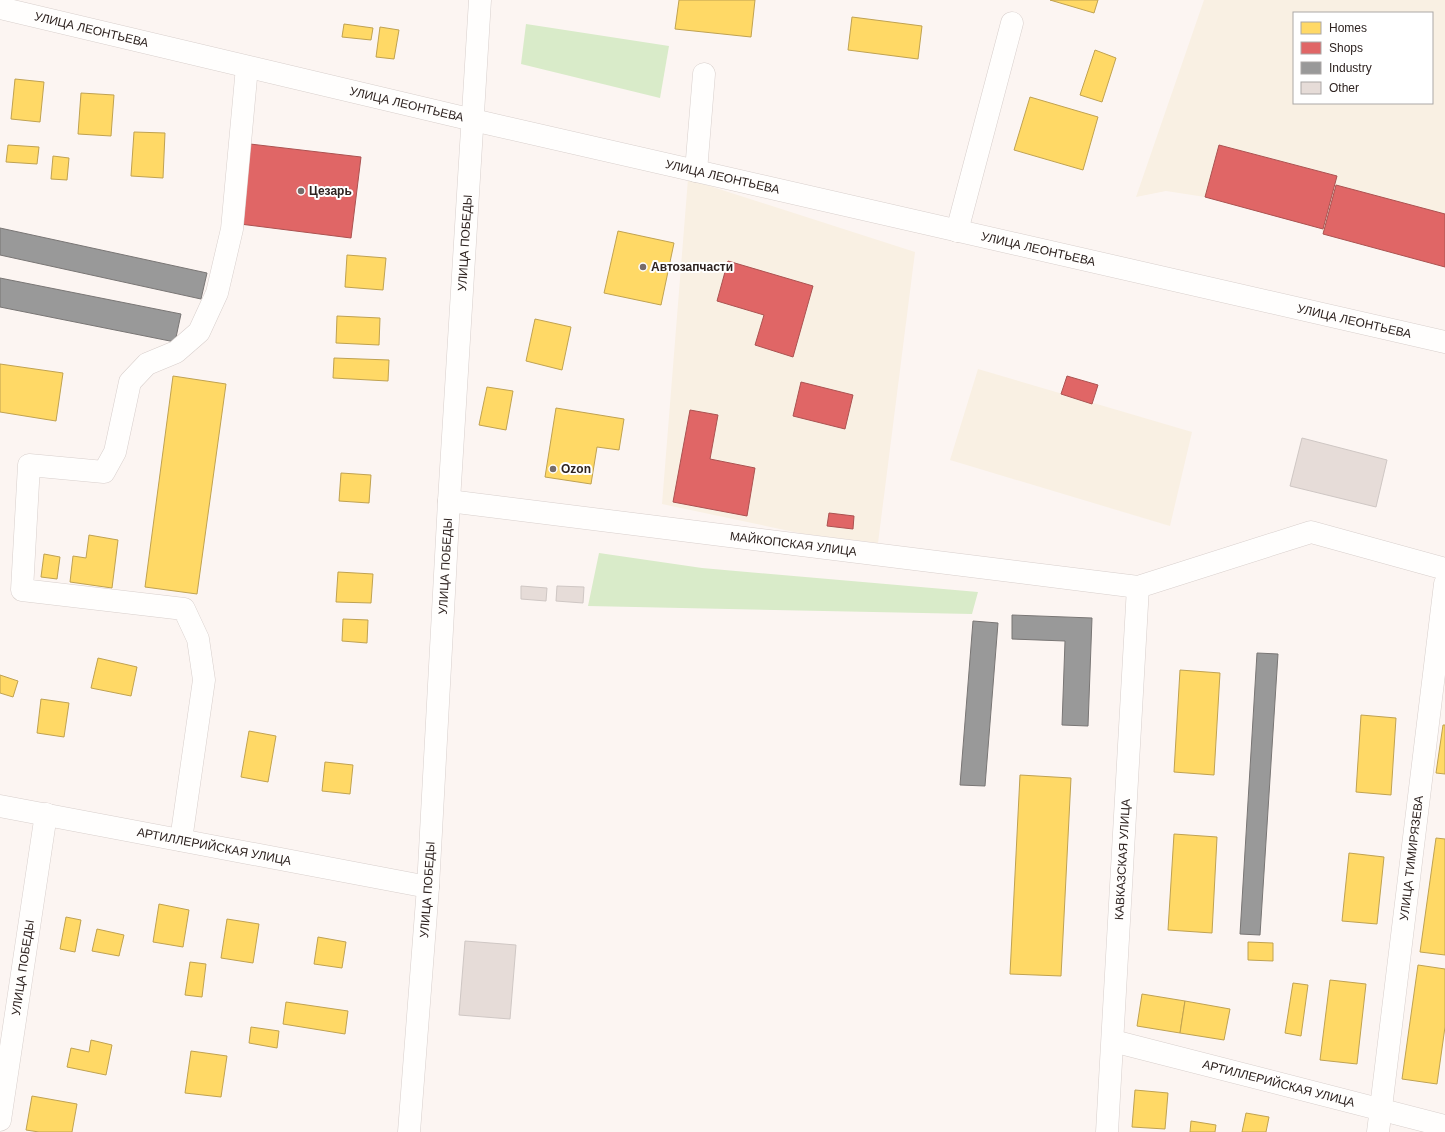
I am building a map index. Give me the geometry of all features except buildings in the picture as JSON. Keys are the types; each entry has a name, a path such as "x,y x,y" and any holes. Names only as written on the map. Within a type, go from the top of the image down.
{"street":[{"name":"УЛИЦА ПОБЕДЫ","path":"409,1132 428,887 449,501 480,0"},
{"name":"УЛИЦА ЛЕОНТЬЕВА","path":"0,8 473,120 1445,342"},
{"path":"957,231 1012,23"},
{"path":"181,840 204,680 198,639 184,609 22,590 29,465 104,472 115,452 130,382 146,364 176,352 199,332 217,293 232,229 246,67"},
{"path":"696,171 704,74"},
{"name":"МАЙКОПСКАЯ УЛИЦА","path":"449,501 1138,587"},
{"path":"1138,587 1311,532 1445,569"},
{"name":"УЛИЦА ТИМИРЯЗЕВА","path":"1378,1132 1445,584"},
{"name":"КАВКАЗСКАЯ УЛИЦА","path":"1107,1132 1138,587"},
{"name":"АРТИЛЛЕРИЙСКАЯ УЛИЦА","path":"0,806 428,887"},
{"name":"УЛИЦА ПОБЕДЫ","path":"0,1120 46,814"},
{"name":"АРТИЛЛЕРИЙСКАЯ УЛИЦА","path":"1113,1041 1445,1126"}],"shaded area":[{"path":"1204,0 1445,0 1445,267 1323,234 1322,229 1205,197 1166,191 1136,197"},
{"path":"688,179 915,252 878,543 804,534 662,504"},
{"path":"978,369 1192,432 1170,526 950,460"}],"green space":[{"path":"526,24 669,46 660,98 521,64"},
{"path":"599,553 702,568 978,592 972,614 588,606"}],"place":[{"name":"Цезарь","path":"301,191"},
{"name":"Автозапчасти","path":"643,267"},
{"name":"Ozon","path":"553,469"}]}
